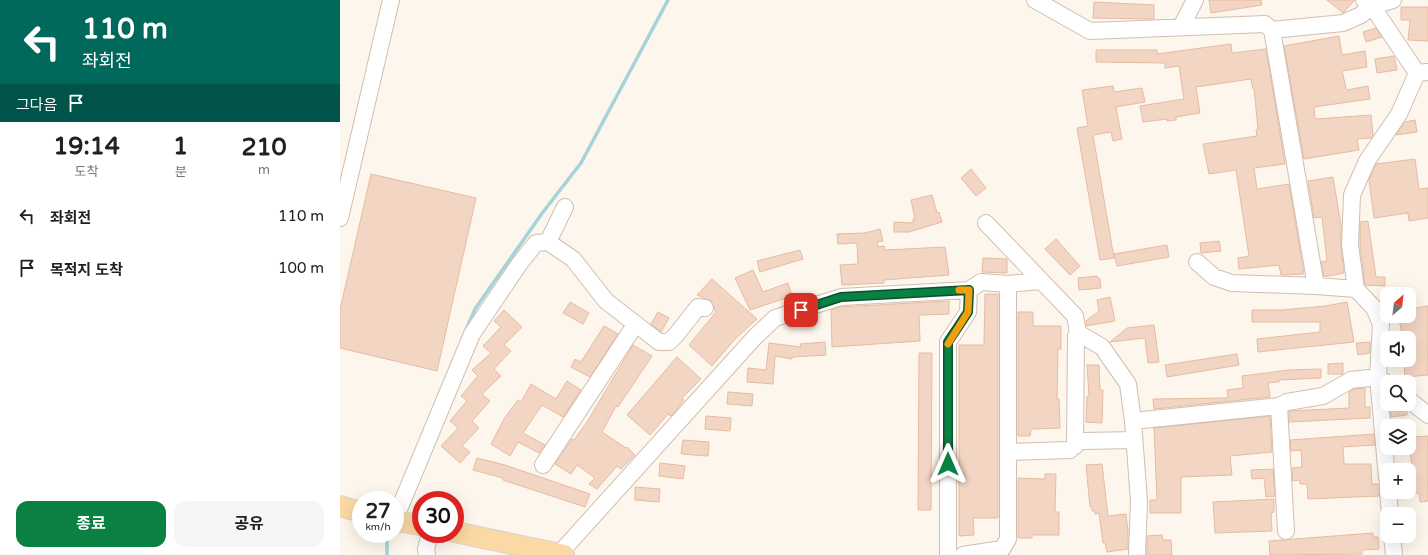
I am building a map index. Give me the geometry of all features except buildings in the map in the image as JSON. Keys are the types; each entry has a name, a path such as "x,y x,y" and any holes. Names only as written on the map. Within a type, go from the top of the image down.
{"main road":[{"path":"340,506 352,509"},
{"path":"464,534 561,554"}],"street":[{"path":"340,218 391,0"},
{"path":"1035,0 1090,30 1265,24 1272,30 1316,286"},
{"path":"1181,27 1195,0"},
{"path":"1368,3 1393,0"},
{"path":"1272,30 1343,23 1361,15 1368,3"},
{"path":"1368,3 1423,72 1399,114 1367,161 1352,195 1350,245 1356,289 1374,308 1381,324 1382,375"},
{"path":"548,242 566,207"},
{"path":"986,223 1075,316 1078,333 1076,336 1075,446"},
{"path":"404,498 472,334 520,263 536,243 548,242 573,259 606,301 659,342 669,342 698,307 705,308"},
{"path":"1197,262 1214,277 1232,284 1316,286 1356,289"},
{"path":"561,554 754,338 775,318 841,297 969,290 981,282 1008,284 1041,281"},
{"path":"963,555 1002,549 1008,539 1008,284"},
{"path":"948,555 948,342 968,312 969,290"},
{"path":"543,465 636,325"},
{"path":"1078,333 1102,347 1128,384 1133,421 1139,502 1137,555"},
{"path":"1133,421 1279,406 1287,402 1324,396 1351,380 1380,380"},
{"path":"1279,406 1286,531"},
{"path":"1416,406 1428,415"},
{"path":"1384,411 1386,463"},
{"path":"1009,452 1070,450 1078,442 1084,441 1134,440"},
{"path":"428,543 426,549 428,555"},
{"path":"1393,543 1394,555"}],"waterway":[{"path":"466,330 475,309 543,212 581,163 668,0"},
{"path":"387,543 387,555"}],"slow traffic":[{"path":"948,344 968,312 970,303 969,290 959,290"}],"route":[{"path":"801,310 841,297 969,290 970,303 968,312 948,342 948,464"}]}
